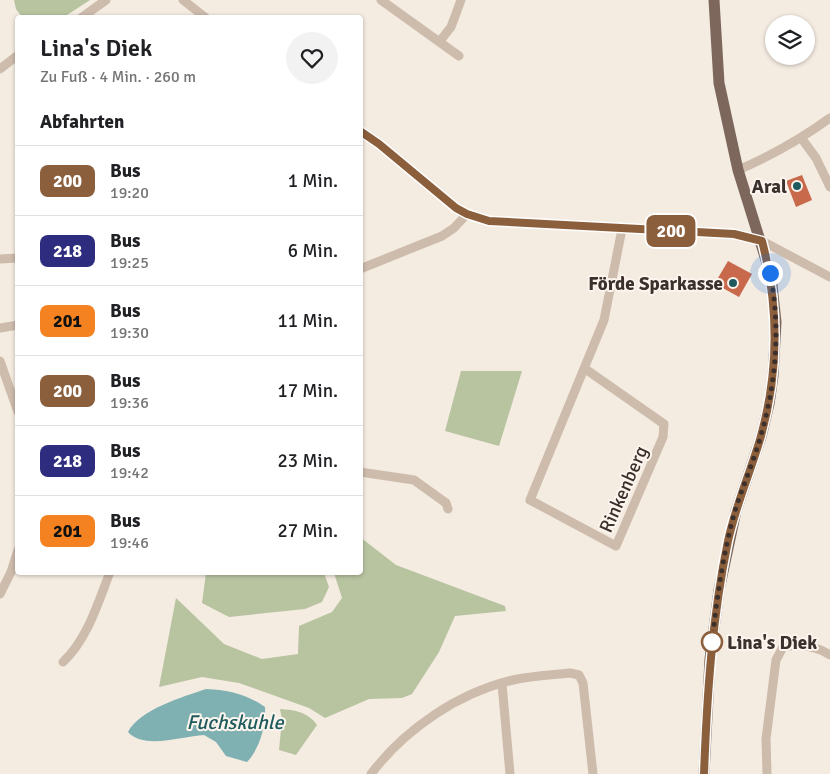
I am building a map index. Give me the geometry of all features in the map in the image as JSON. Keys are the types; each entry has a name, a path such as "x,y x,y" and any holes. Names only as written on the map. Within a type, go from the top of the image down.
{"main road":[{"path":"704,774 710,659 719,590 736,511 761,437 773,376 776,322 771,276 762,241 738,170 719,83 714,0"}],"street":[{"path":"85,15 106,0"},
{"path":"183,0 202,15"},
{"path":"381,0 440,40 459,56"},
{"path":"440,40 451,27 461,0"},
{"path":"0,69 15,58"},
{"path":"738,170 802,139 830,118"},
{"path":"363,133 379,144 456,208 467,214 489,221 734,234 762,241 830,277"},
{"path":"802,139 816,158 830,187"},
{"path":"363,267 442,236 454,228 467,214"},
{"name":"Rinkenberg","path":"584,368 664,424 663,437 616,546 530,500 584,368 604,320 622,229"},
{"path":"0,259 15,258"},
{"path":"0,328 15,326"},
{"path":"0,361 15,404"},
{"path":"363,472 414,480 446,503 448,509"},
{"path":"0,594 15,559"},
{"path":"64,662 74,652 93,614 109,575"},
{"path":"767,774 766,739 776,660 779,652 783,647 794,645 821,648 830,655"},
{"path":"371,774 388,753 420,724 451,705 516,679 570,673 578,675 583,683 593,774"},
{"path":"502,684 510,774"}],"green space":[{"path":"14,0 90,0 67,15 20,15 16,9"},
{"path":"461,371 522,371 499,446 445,431"},
{"path":"363,539 396,565 505,606 506,611 455,616 439,652 412,694 402,698 369,699 325,718 309,708 239,683 202,677 159,687 176,598 224,644 262,659 298,654 299,626 332,612 342,598 335,575 363,575"},
{"path":"206,575 325,575 329,587 322,602 305,609 229,617 202,603"},
{"path":"280,709 301,712 310,717 317,725 296,755 279,750 282,719"}],"water":[{"name":"Fuchskuhle","path":"206,689 222,690 237,694 265,707 261,736 252,756 247,762 226,756 216,742 204,735 154,741 135,737 128,732 134,724 152,710"}],"building":[{"name":"Aral","path":"802,175 812,200 796,207 786,181"},
{"name":"Förde Sparkasse","path":"728,261 752,274 739,297 721,287 718,278"}],"bus line":[{"name":"200","path":"363,133 379,144 456,208 467,214 489,221 734,234 762,241 771,276 776,322 773,376 761,437 728,540 719,590 710,659 704,774"}],"place":[{"name":"Aral","path":"797,186"},
{"name":"Förde Sparkasse","path":"733,283"},
{"name":"Lina's Diek","path":"712,642"}],"route":[{"path":"712,642 728,540 761,437 769,404 776,348 776,322 770,273"}]}
